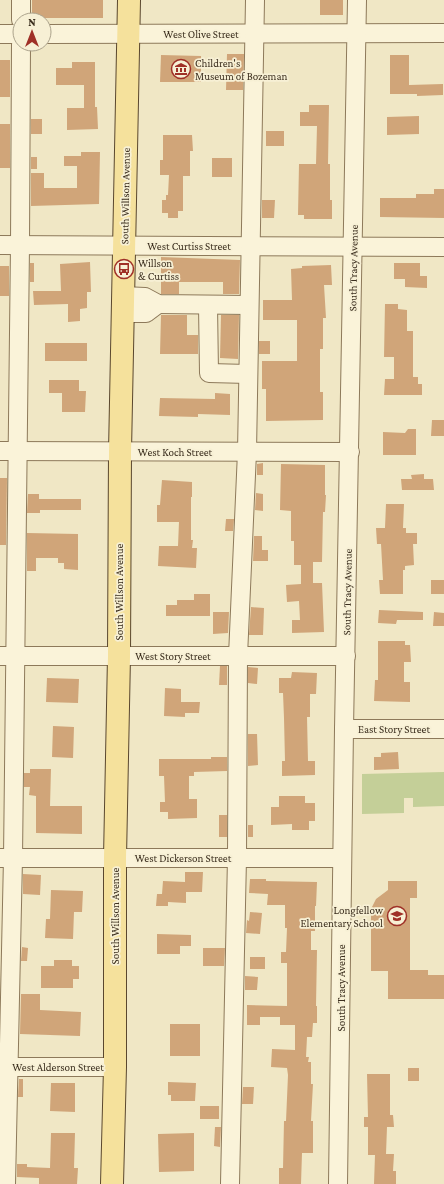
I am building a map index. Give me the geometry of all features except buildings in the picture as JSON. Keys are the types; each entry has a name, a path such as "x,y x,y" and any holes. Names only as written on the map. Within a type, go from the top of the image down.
{"main road":[{"name":"South Willson Avenue","path":"112,1184 115,1067 115,858 119,656 120,452 130,34 129,0"}],"street":[{"path":"21,0 21,12"},
{"path":"230,1184 237,858 238,656 247,452 254,0"},
{"name":"South Tracy Avenue","path":"338,1184 344,729 354,246 357,0"},
{"name":"West Olive Street","path":"52,34 444,33"},
{"path":"0,34 12,34"},
{"path":"6,1184 4,1067 8,451 20,245 21,52"},
{"name":"West Curtiss Street","path":"0,245 444,247"},
{"path":"123,305 145,297 158,304 249,305"},
{"path":"208,305 209,373 248,374"},
{"name":"West Koch Street","path":"8,451 350,452"},
{"name":"West Story Street","path":"7,656 346,656"},
{"name":"East Story Street","path":"344,729 444,729"},
{"name":"West Dickerson Street","path":"6,858 342,858"},
{"name":"West Alderson Street","path":"4,1067 115,1067"}],"green space":[{"path":"444,772 444,806 413,807 413,798 404,798 404,813 362,814 362,774"}],"place":[{"name":"Children's Museum of Bozeman","path":"181,69"},
{"name":"Willson & Curtiss","path":"124,269"},
{"name":"Longfellow Elementary School","path":"397,916"}]}
